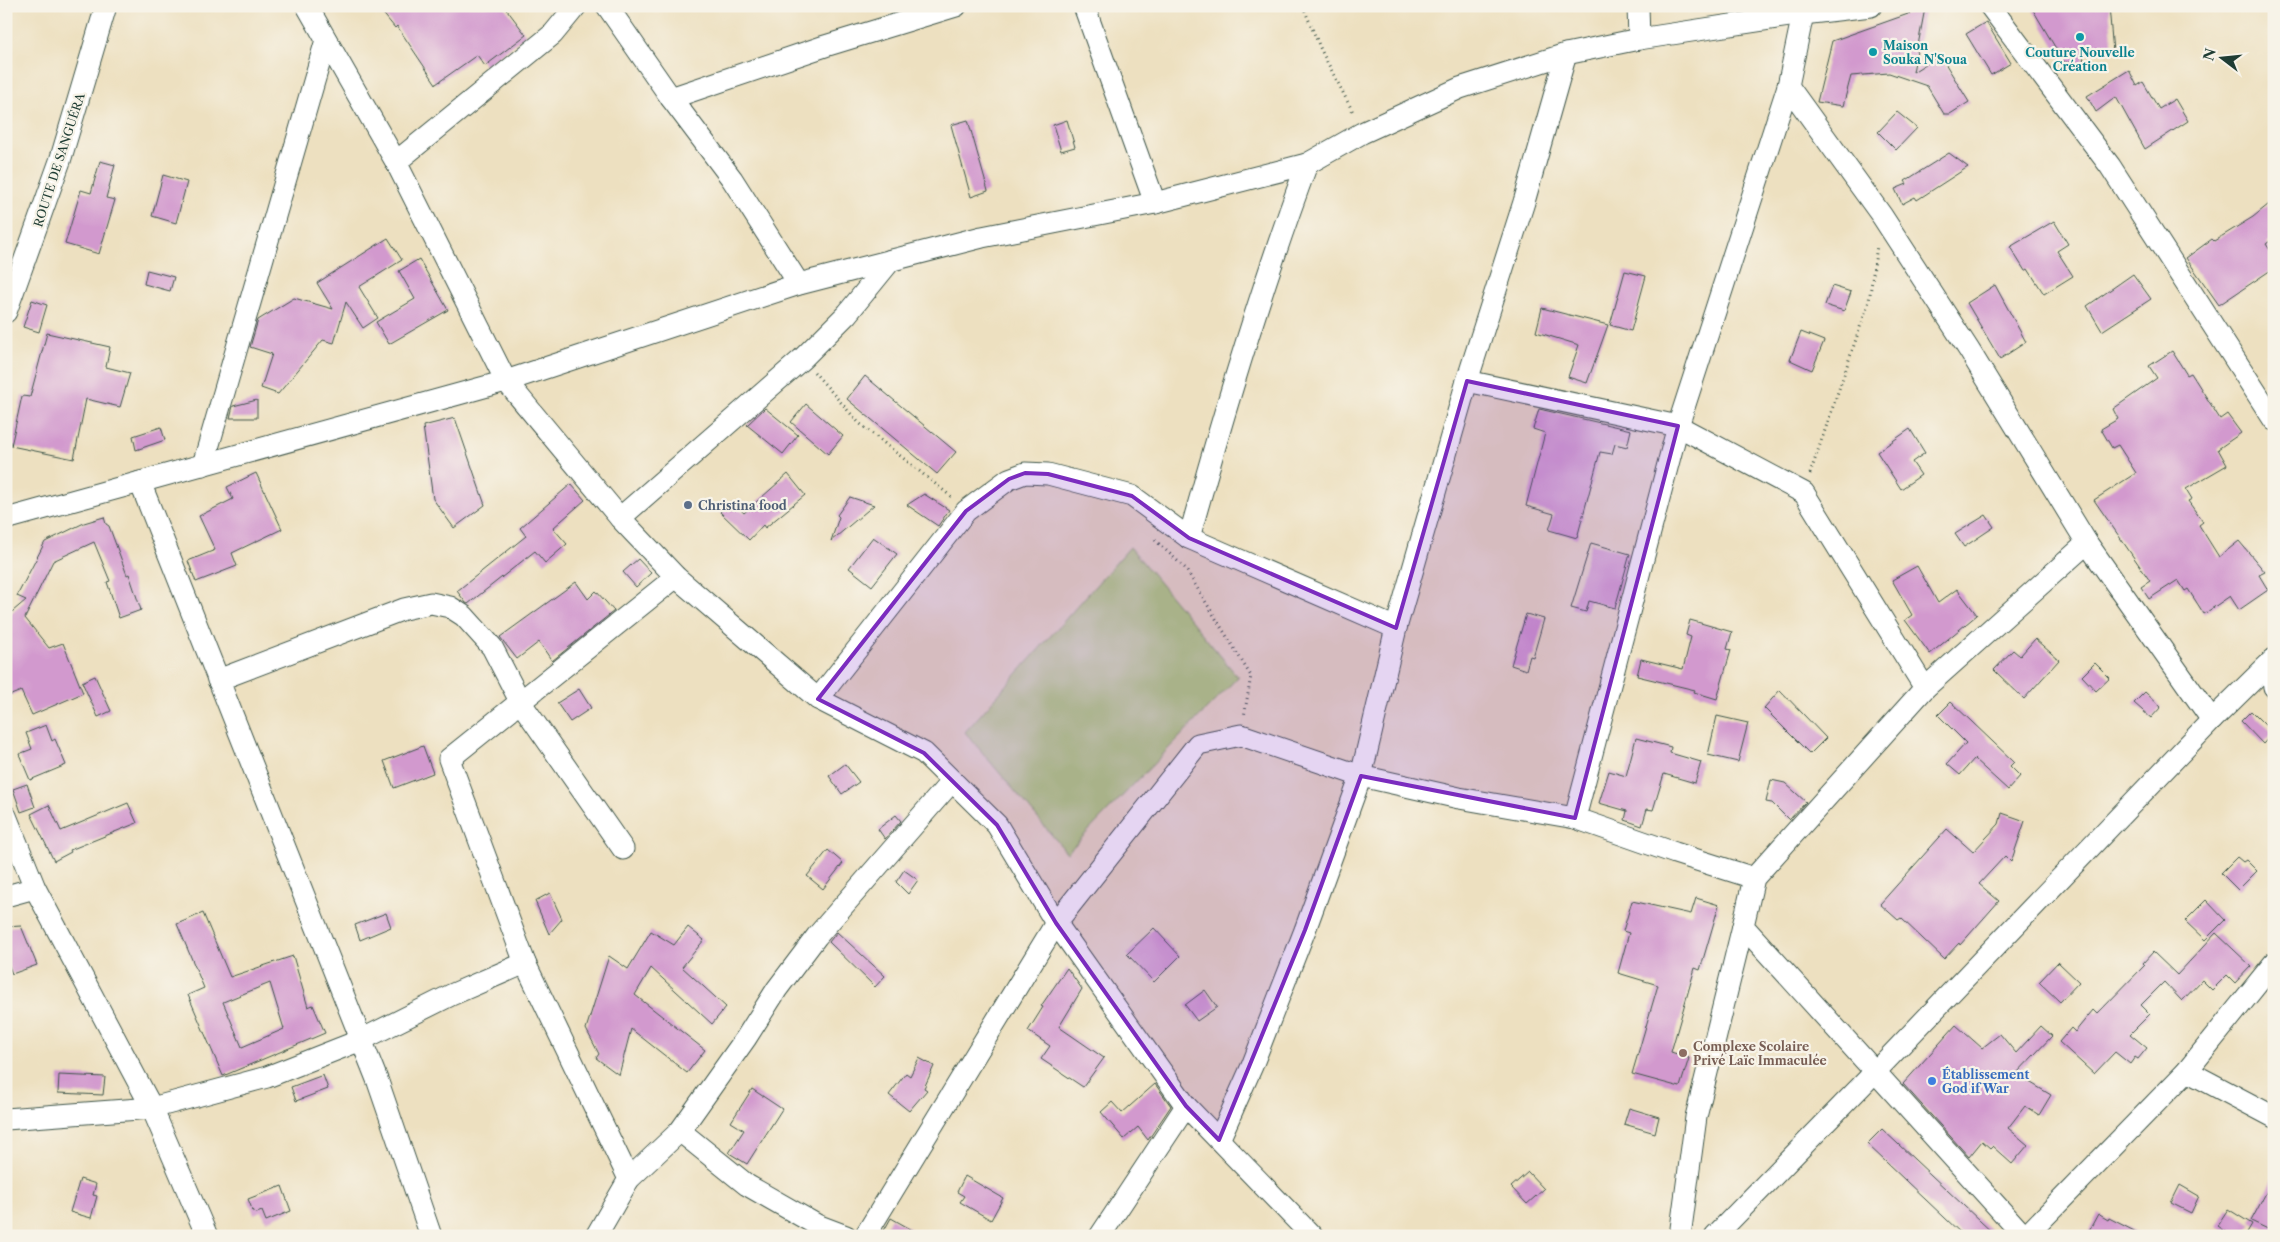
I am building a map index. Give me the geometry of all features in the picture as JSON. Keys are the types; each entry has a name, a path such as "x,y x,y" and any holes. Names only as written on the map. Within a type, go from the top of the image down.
{"street":[{"name":"ROUTE DE SANGUÉRA","path":"6,312 60,161 106,6"},
{"path":"307,6 396,162 506,381 620,518 676,578 818,699 924,753 997,825 1056,923 1186,1106 1312,1236"},
{"path":"396,162 553,34 576,6"},
{"path":"608,6 671,98 732,179 799,284"},
{"path":"671,98 833,43 956,6"},
{"path":"1084,6 1155,203"},
{"path":"1638,6 1639,40"},
{"path":"1990,6 2110,166 2274,420"},
{"path":"6,519 506,381 799,284 982,238 1155,203 1307,164 1362,133 1460,88 1566,54 1639,40 1803,14 1861,7"},
{"path":"1575,818 1678,426 1788,86 1803,14"},
{"path":"203,465 326,40"},
{"path":"1219,1140 1252,1066 1361,776 1396,628 1467,382 1524,202 1566,54"},
{"path":"1788,86 1882,216 1969,350 2087,543 2212,720"},
{"path":"1189,538 1232,384 1274,251 1307,164"},
{"path":"620,518 802,359 847,314 891,260"},
{"path":"1467,382 1678,426 1804,493 1925,688"},
{"path":"818,699 966,511 1009,479 1026,473 1048,474 1132,496 1189,538 1396,628"},
{"path":"140,482 362,1040 431,1236"},
{"path":"1680,1236 1696,1117 1754,878 1925,688 2087,543"},
{"path":"629,1179 524,963 449,759 676,578"},
{"path":"218,680 404,609 431,603 450,607 464,616 492,647 520,703 624,849"},
{"path":"1715,1236 2212,720 2272,661"},
{"path":"2272,661 2274,687"},
{"path":"865,1236 1056,923 1198,744 1241,735 1361,776 1459,798 1575,818 1754,878"},
{"path":"596,1236 629,1179 680,1131 746,1038 777,989 817,936 952,782"},
{"path":"6,816 35,888 152,1108 207,1236"},
{"path":"6,896 35,888"},
{"path":"1743,926 1771,955 1874,1073 2025,1236 2187,1071 2274,963"},
{"path":"6,1118 152,1108 266,1077 362,1040 451,995 524,963"},
{"path":"2187,1071 2274,1117"},
{"path":"1100,1236 1186,1106"},
{"path":"680,1131 747,1185 817,1225 846,1236"}],"path":[{"path":"1303,6 1321,50 1345,94 1362,133"},
{"path":"1804,493 1869,301 1882,216"},
{"path":"802,359 859,424 947,491 966,511"},
{"path":"1152,537 1185,568 1251,676 1241,735"}],"highlighted area":[{"path":"1467,381 1678,426 1575,818 1361,776 1305,930 1219,1140 1186,1106 1056,923 997,825 924,753 818,699 966,511 1009,479 1025,473 1048,474 1132,496 1189,538 1396,628"}],"green space":[{"path":"1130,547 1238,677 1067,853 965,732"}],"building":[{"path":"377,6 504,6 526,35 485,66 477,55 436,84 397,26 395,28"},
{"name":"Couture Nouvelle Création","path":"2047,6 2109,6 2113,52 2083,52 2084,65 2064,62 2033,10"},
{"name":"Maison Souka N'Soua","path":"1925,8 1913,72 1940,55 1969,102 1950,114 1944,114 1927,86 1889,73 1851,76 1843,106 1817,102 1832,41"},
{"path":"1986,22 2011,63 1991,75 1966,34"},
{"path":"2129,70 2137,86 2143,82 2159,109 2175,99 2188,121 2145,149 2116,97 2096,112 2087,96"},
{"path":"1897,112 1917,128 1896,150 1878,132"},
{"path":"968,120 988,191 971,197 951,125"},
{"path":"1067,120 1075,147 1061,151 1053,125"},
{"path":"1949,153 1968,167 1917,200 1915,197 1902,204 1895,189 1907,184 1905,181"},
{"path":"100,161 115,165 106,198 115,200 99,254 65,244 81,190 91,193"},
{"path":"163,175 187,182 176,223 152,216"},
{"path":"2274,200 2274,238 2266,244 2274,256 2274,268 2219,305 2186,258 2212,239 2214,241 2253,217"},
{"path":"2054,221 2068,244 2057,251 2073,276 2044,294 2028,269 2025,271 2010,247"},
{"path":"388,238 402,260 359,287 378,318 363,328 346,302 334,343 323,340 278,394 261,388 272,354 250,347 258,320 294,298 333,309 317,283"},
{"path":"419,259 448,310 389,344 376,322 415,299 399,271"},
{"path":"147,270 174,277 170,291 144,284"},
{"path":"1625,271 1646,276 1631,331 1610,325"},
{"path":"2133,274 2151,299 2102,331 2087,306"},
{"path":"1995,285 2026,342 2000,359 1967,303"},
{"path":"1832,286 1851,292 1844,311 1825,305"},
{"path":"32,300 47,305 39,332 23,327"},
{"path":"1542,308 1608,325 1587,383 1568,377 1579,345 1536,332"},
{"path":"1801,332 1824,341 1812,370 1790,360"},
{"path":"47,333 110,347 106,367 130,373 120,407 86,399 74,459 11,446 22,396 30,397"},
{"path":"2172,351 2187,375 2191,373 2220,419 2227,414 2241,433 2218,449 2227,465 2186,489 2192,499 2188,501 2203,522 2199,525 2219,557 2239,541 2265,572 2259,575 2268,590 2239,610 2230,596 2204,614 2188,589 2185,591 2178,580 2149,599 2141,587 2150,581 2094,500 2136,473 2118,445 2112,448 2101,429 2118,419 2113,409 2157,378 2149,366"},
{"path":"865,376 956,452 937,474 847,399"},
{"path":"257,400 257,418 230,418 233,406"},
{"path":"806,404 843,436 828,454 791,422"},
{"path":"765,408 798,435 783,454 747,425"},
{"path":"1539,409 1631,430 1627,447 1615,444 1612,454 1600,452 1577,538 1549,530 1554,514 1526,506 1545,433 1533,429"},
{"path":"455,418 485,505 454,528 433,499 423,426"},
{"path":"161,427 165,440 136,450 133,436"},
{"path":"1910,429 1925,453 1912,462 1921,475 1901,489 1877,452"},
{"path":"256,473 282,529 232,553 237,566 196,582 188,561 215,550 199,516 233,499 227,487"},
{"path":"788,474 805,495 765,528 763,525 749,540 720,512 731,501 744,513"},
{"path":"571,484 585,500 553,528 567,544 545,563 535,551 468,604 466,603 457,591 526,536 520,528"},
{"path":"924,494 949,510 938,526 907,505"},
{"path":"850,497 874,505 831,541 839,517 837,515"},
{"path":"1986,515 1994,527 1964,547 1955,534"},
{"path":"104,517 127,575 129,574 141,610 119,618 107,582 110,581 94,542 53,561 25,618 49,648 63,643 83,693 32,715 21,691 6,697 6,617 26,600 17,596 45,542 84,523"},
{"path":"873,537 897,554 872,586 849,568"},
{"path":"1591,543 1630,554 1615,608 1589,601 1586,612 1571,608"},
{"path":"638,559 651,573 636,587 623,572"},
{"path":"1917,566 1938,603 1957,589 1977,615 1930,654 1905,620 1912,615 1892,580"},
{"path":"576,582 588,599 596,591 614,611 552,661 539,642 517,659 500,637"},
{"path":"1526,614 1544,619 1533,657 1530,656 1526,670 1511,665"},
{"path":"1690,620 1732,632 1727,649 1731,650 1717,699 1694,692 1695,690 1637,676 1641,659 1683,669 1691,637 1686,635"},
{"path":"2035,639 2059,660 2024,699 1994,670 2013,650 2020,656"},
{"path":"2095,663 2110,678 2096,691 2082,676"},
{"path":"95,676 111,711 98,717 82,682"},
{"path":"579,689 591,708 570,722 557,703"},
{"path":"1780,690 1826,738 1810,754 1764,708"},
{"path":"2145,692 2161,707 2151,718 2134,703"},
{"path":"1951,702 2014,762 2010,766 2020,776 2008,790 1974,759 1960,775 1947,764 1966,743 1938,715"},
{"path":"2251,711 2273,733 2263,744 2241,721"},
{"path":"1717,716 1748,723 1738,762 1708,755"},
{"path":"46,725 52,741 55,739 66,765 30,780 19,754 32,749 26,733"},
{"path":"1636,738 1671,747 1670,753 1701,762 1695,783 1664,774 1653,810 1647,809 1642,826 1625,820 1627,811 1599,803 1609,771 1626,776"},
{"path":"423,746 433,773 394,788 384,761"},
{"path":"845,764 859,782 842,794 829,776"},
{"path":"1771,780 1785,783 1806,802 1789,820 1772,803 1766,802"},
{"path":"27,784 35,807 21,812 13,789"},
{"path":"128,803 137,823 70,850 71,852 54,861 31,814 49,805 61,831"},
{"path":"2002,813 2025,821 2011,862 2005,856 1979,884 1999,901 1960,945 1959,943 1944,959 1901,918 1898,920 1880,904 1947,829 1973,852 1999,824"},
{"path":"896,815 901,821 885,839 878,829"},
{"path":"828,850 843,863 823,889 807,876"},
{"path":"2237,857 2243,862 2246,860 2257,871 2238,890 2221,873"},
{"path":"904,870 918,880 908,894 896,882"},
{"path":"550,893 562,919 549,934 535,901"},
{"path":"1696,898 1719,905 1700,970 1695,968 1671,1052 1689,1058 1680,1087 1632,1074 1658,985 1618,973 1629,933 1623,931 1632,901 1691,914"},
{"path":"2206,900 2225,920 2205,940 2185,921"},
{"path":"203,913 230,977 293,956 308,1007 313,1005 325,1033 223,1076 188,995 204,988 177,924","holes":["270,983 284,1029 242,1047 223,1002"]},
{"path":"386,913 391,927 360,940 355,925"},
{"path":"21,926 37,965 12,974 6,958 6,927"},
{"path":"688,927 704,940 682,967 726,1007 712,1024 651,968 635,995 705,1050 687,1073 631,1029 619,1075 596,1058 599,1054 586,1029 609,956 628,969 651,931 674,945"},
{"path":"1154,928 1180,956 1154,982 1127,954"},
{"path":"837,932 885,976 875,987 829,942"},
{"path":"2216,933 2251,966 2235,983 2227,975 2212,990 2202,980 2182,1001 2164,982 2141,1005 2150,1014 2130,1034 2147,1048 2138,1059 2135,1057 2130,1064 2115,1052 2094,1074 2059,1042 2071,1028 2075,1032 2093,1010 2097,1014 2145,965 2143,963 2153,952 2177,975"},
{"path":"2058,962 2079,982 2060,1002 2039,982"},
{"path":"1067,968 1082,989 1059,1027 1104,1058 1083,1087 1041,1059 1050,1046 1028,1031 1043,1007 1041,1006"},
{"path":"1205,990 1217,1007 1197,1021 1185,1005"},
{"path":"1956,1025 1982,1048 2000,1034 2016,1053 2041,1026 2052,1036 2016,1074 2051,1095 2039,1115 2025,1106 2008,1128 2028,1145 2012,1164 1992,1146 1990,1148 1982,1141 1969,1157 1903,1084"},
{"path":"919,1058 934,1066 924,1088 927,1090 909,1111 889,1095 906,1073 910,1076"},
{"path":"59,1075 105,1077 103,1095 58,1093"},
{"path":"323,1075 328,1089 296,1101 291,1087"},
{"path":"1155,1084 1171,1106 1148,1140 1138,1127 1124,1139 1101,1112 1112,1102 1122,1113"},
{"path":"752,1089 782,1109 747,1164 729,1153 744,1130 731,1122"},
{"path":"1629,1108 1659,1117 1655,1133 1624,1124"},
{"path":"1882,1129 1996,1236 1964,1236 1867,1144"},
{"path":"1528,1172 1544,1189 1527,1204 1511,1187"},
{"path":"965,1176 1003,1198 991,1220 960,1202 964,1196 957,1192"},
{"path":"2274,1178 2274,1232 2251,1221"},
{"path":"80,1179 96,1184 93,1195 97,1196 91,1218 70,1212"},
{"path":"2180,1185 2199,1196 2191,1213 2171,1203"},
{"path":"282,1186 291,1211 266,1221 262,1211 254,1214 248,1199"},
{"path":"2228,1209 2252,1224 2245,1236 2231,1236 2217,1226"},
{"path":"2098,1214 2108,1220 2109,1218 2144,1236 2086,1236"},
{"path":"891,1218 923,1236 881,1236"}],"place":[{"name":"Couture Nouvelle Création","path":"2080,37"},
{"name":"Maison Souka N'Soua","path":"1873,52"},
{"name":"Christina food","path":"688,505"},
{"name":"Complexe Scolaire Privé Laïc Immaculée","path":"1683,1053"},
{"name":"Établissement God if War","path":"1932,1081"}]}
